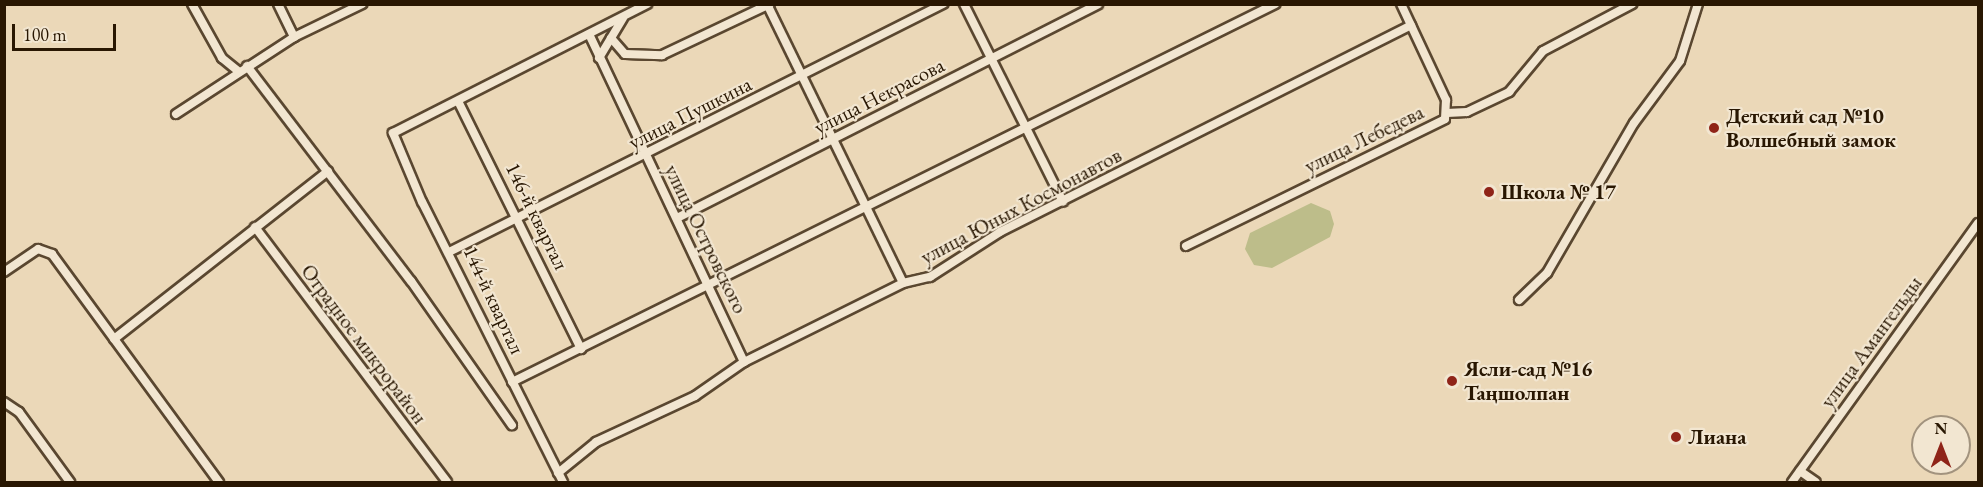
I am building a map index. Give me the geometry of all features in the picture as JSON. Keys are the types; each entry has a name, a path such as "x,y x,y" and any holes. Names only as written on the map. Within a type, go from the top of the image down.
{"street":[{"path":"192,4 222,58 239,72"},
{"path":"278,4 294,37"},
{"path":"176,114 294,37 362,4"},
{"path":"458,101 647,4"},
{"name":"улица Пушкина","path":"451,251 646,156 943,4"},
{"path":"964,4 1063,202"},
{"name":"улица Некрасова","path":"676,218 1098,4"},
{"path":"512,382 869,209 1275,4"},
{"name":"улица Лебедева","path":"1186,246 1444,119 1447,112 1401,4"},
{"path":"1447,112 1467,112 1509,92 1543,51 1632,4"},
{"path":"1519,300 1547,273 1634,123 1680,61 1698,4"},
{"path":"611,38 625,54 662,56 769,5 836,138 903,283"},
{"path":"599,58 624,16"},
{"name":"улица Юных Космонавтов","path":"558,473 596,442 695,396 744,362 903,283 930,277 1000,232 1411,26"},
{"name":"улица Островского","path":"589,34 744,362"},
{"path":"247,66 328,171 512,425"},
{"name":"144-й квартал","path":"458,101 393,133 418,194 451,251 512,382 563,483"},
{"name":"146-й квартал","path":"458,101 519,219 581,349"},
{"path":"114,339 255,226 328,171"},
{"name":"улица Амангельды","path":"1792,483 1978,223"},
{"name":"Отрадное микрорайон","path":"255,226 447,483"},
{"path":"4,272 44,248 219,483"},
{"path":"4,402 19,412 70,483"},
{"path":"1800,471 1816,483"}],"green space":[{"path":"1311,203 1330,211 1334,224 1330,237 1272,268 1254,265 1245,249 1250,233"}],"place":[{"name":"Детский сад №10 Волшебный замок","path":"1714,128"},
{"name":"Школа № 17","path":"1489,192"},
{"name":"Ясли-сад №16 Таңшолпан","path":"1452,381"},
{"name":"Лиана","path":"1676,437"}]}
